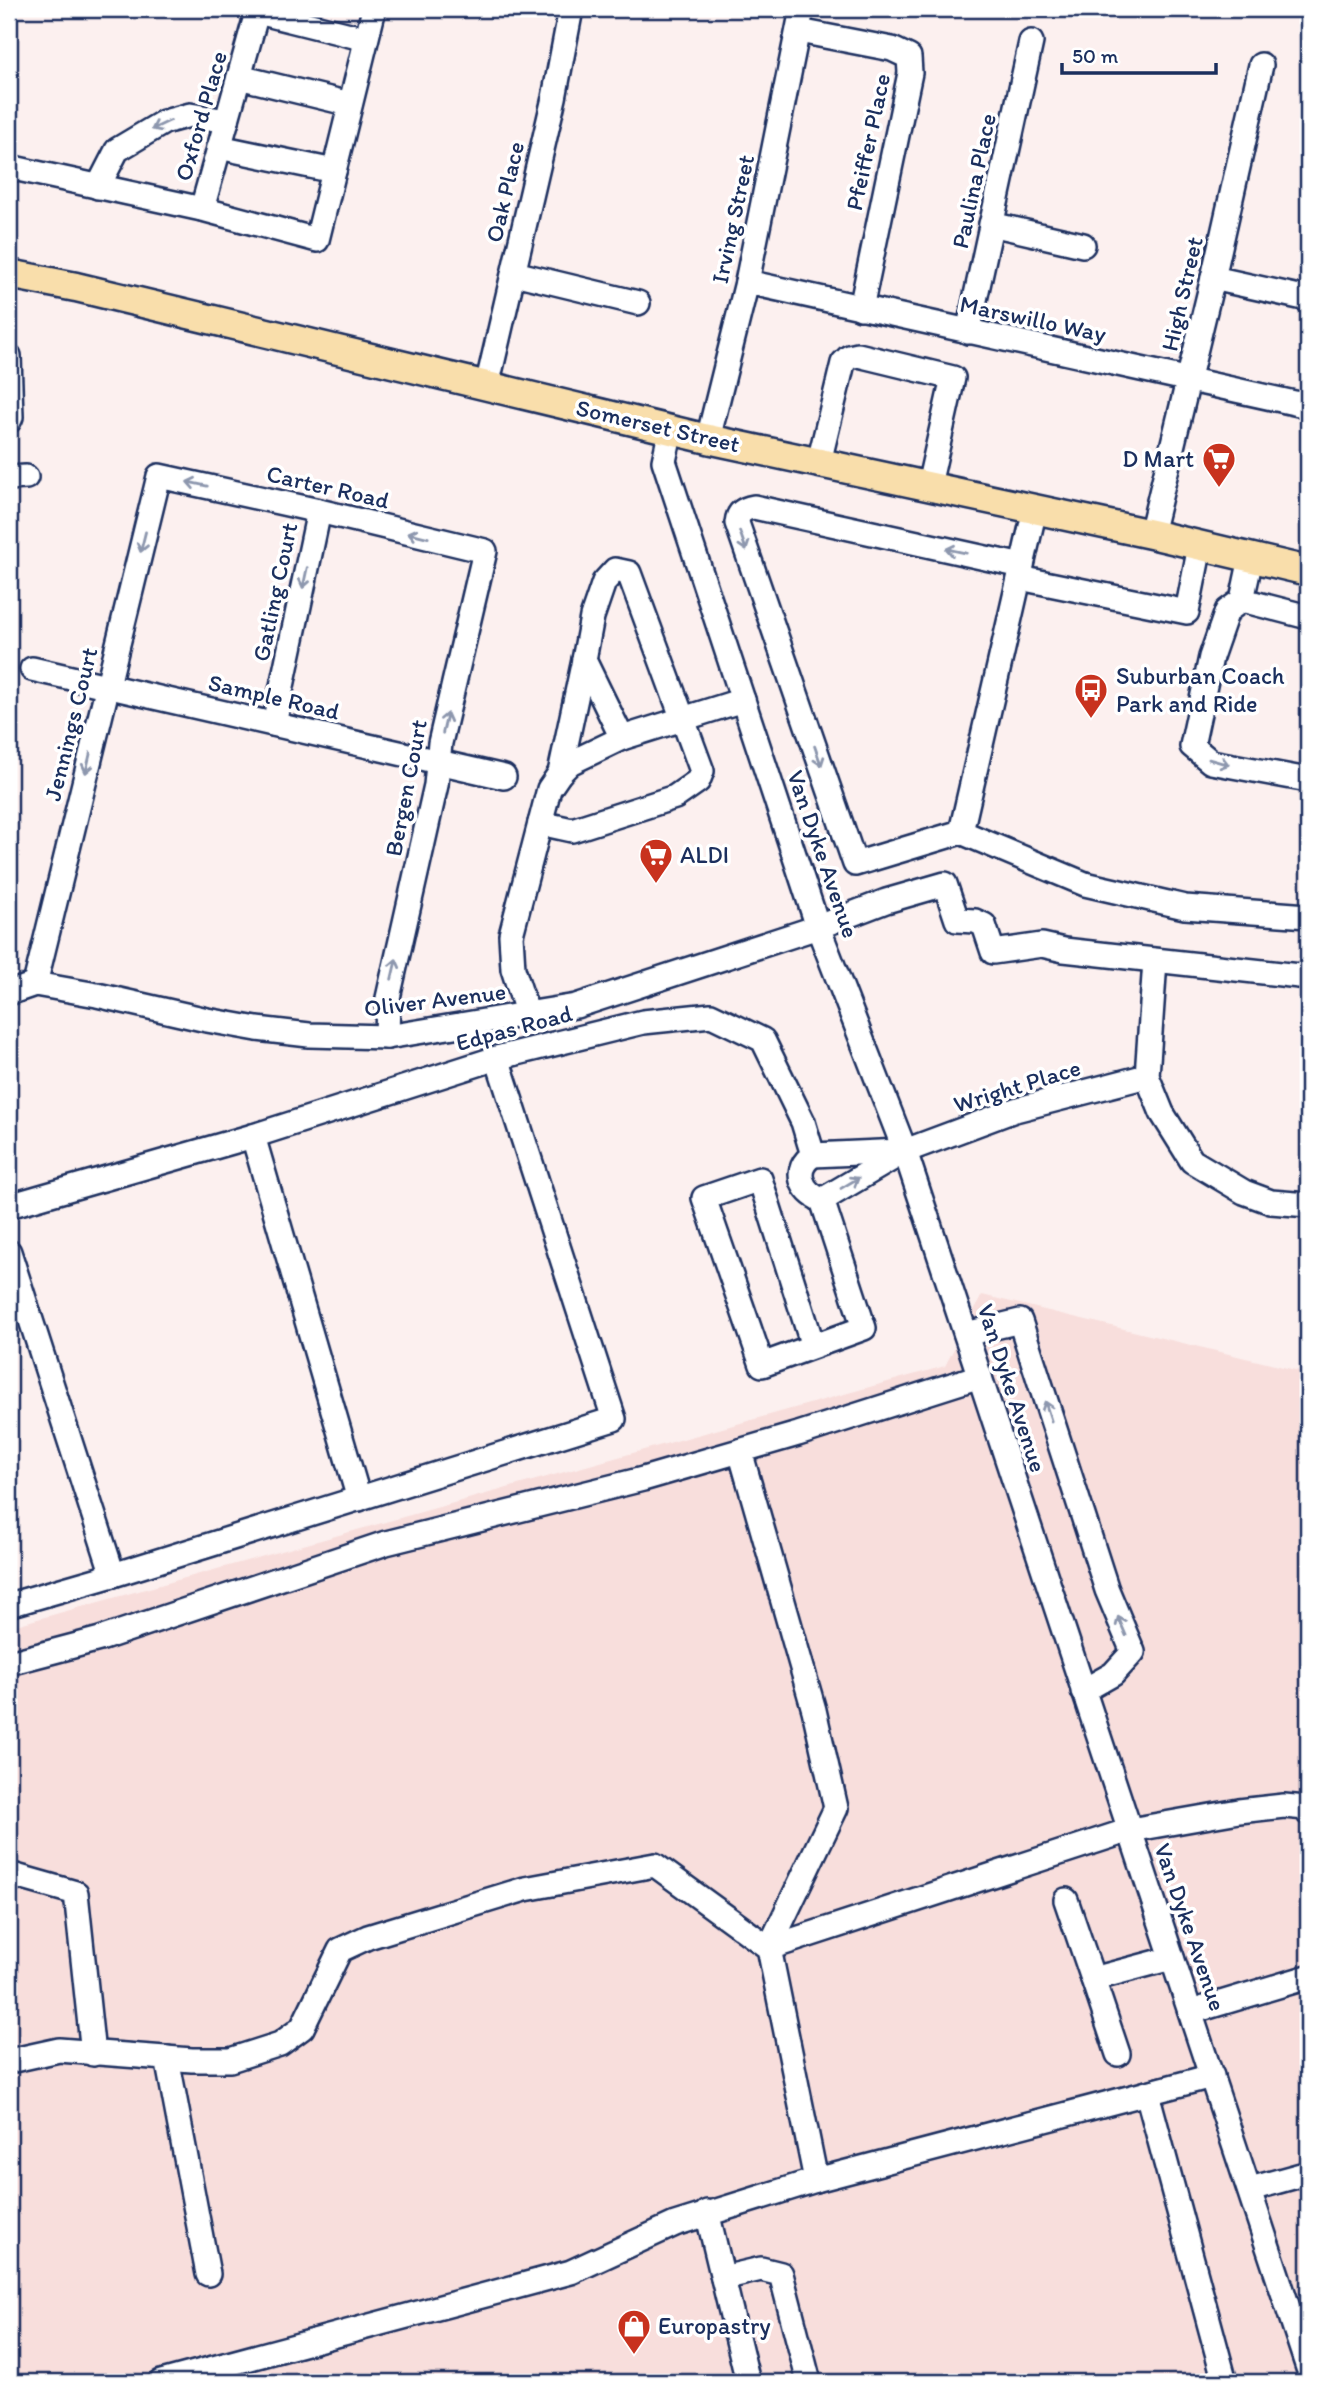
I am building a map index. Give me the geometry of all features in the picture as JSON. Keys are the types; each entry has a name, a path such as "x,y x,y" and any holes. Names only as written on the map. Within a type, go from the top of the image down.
{"main road":[{"name":"Somerset Street","path":"9,274 76,287 708,439 929,485 1308,571"}],"street":[{"path":"202,209 317,240 374,9"},
{"name":"Oak Place","path":"488,386 554,98 570,9"},
{"path":"258,10 366,39"},
{"name":"Oxford Place","path":"9,167 202,209 258,10"},
{"name":"Irving Street","path":"708,439 747,282 801,20"},
{"name":"Pfeiffer Place","path":"801,20 909,57 910,72 861,308"},
{"name":"Paulina Place","path":"968,332 1031,42"},
{"name":"High Street","path":"1151,534 1261,65"},
{"path":"239,77 350,104"},
{"path":"98,187 117,150 164,122 190,115 227,121"},
{"path":"219,147 334,171"},
{"path":"991,224 1083,245"},
{"path":"514,273 638,303"},
{"path":"1213,278 1308,299"},
{"name":"Marswillo Way","path":"747,282 1308,406"},
{"path":"819,462 843,363 849,357 858,355 953,378 929,485"},
{"path":"9,356 9,421"},
{"name":"Van Dyke Avenue","path":"671,429 664,461 818,927 905,1151 1308,2368"},
{"name":"Carter Road","path":"159,476 485,551"},
{"name":"Jennings Court","path":"35,984 159,476"},
{"path":"1200,545 1187,612 754,507 741,511 737,523 855,864 961,832 1085,884 1185,907 1308,916"},
{"path":"961,832 1035,509"},
{"name":"Gatling Court","path":"274,724 319,511"},
{"name":"Bergen Court","path":"387,1037 388,998 436,785 440,743 485,551"},
{"path":"1251,558 1242,600 1227,611 1211,657 1192,746 1211,762 1308,780"},
{"path":"540,823 572,830 675,797 698,781 702,771 629,573 615,570 604,582 592,617 559,773"},
{"path":"1242,600 1308,617"},
{"path":"584,660 622,738"},
{"name":"Sample Road","path":"33,669 503,777"},
{"path":"528,1015 513,970 511,935 549,789 559,773 570,763 622,738 743,700"},
{"name":"Oliver Avenue","path":"9,993 35,984 257,1029 309,1035 387,1037 576,1006 818,927 886,901 945,884 957,920 975,920 984,925 993,952 1042,945 1155,961"},
{"path":"1308,977 1155,961 1146,1076 1162,1114 1192,1161 1244,1192 1271,1202 1308,1205"},
{"name":"Edpas Road","path":"9,1206 253,1136 497,1058 643,1021 710,1015 764,1040 803,1122 813,1155"},
{"path":"9,1605 614,1419 497,1058"},
{"name":"Wright Place","path":"905,1151 1015,1110 1146,1076"},
{"path":"253,1136 359,1499"},
{"path":"813,1346 760,1179 704,1198 762,1365 864,1328 821,1200 810,1194 801,1183 803,1166 813,1155 905,1151"},
{"path":"821,1200 905,1151"},
{"path":"9,1252 113,1575"},
{"path":"966,1334 1020,1321 1107,1590 1133,1652 1113,1674 1083,1691"},
{"path":"9,1663 100,1639 386,1543 643,1479 980,1376"},
{"path":"740,1451 814,1710 836,1808 769,1948 816,2180"},
{"path":"769,1948 1130,1830 1284,1806 1306,1808 1308,1813"},
{"path":"9,2061 60,2050 167,2059 230,2060 280,2044 302,2028 340,1950 368,1937 525,1889 655,1865 769,1948"},
{"path":"9,1874 76,1893 93,2054"},
{"path":"1066,1900 1118,2054"},
{"path":"1093,1979 1172,1958"},
{"path":"1191,2012 1308,1978"},
{"path":"167,2059 208,2274"},
{"path":"161,2382 571,2272 675,2224 816,2180 1212,2076"},
{"path":"1147,2093 1225,2382"},
{"path":"1250,2189 1308,2173"},
{"path":"708,2213 748,2382"},
{"path":"723,2278 761,2269 781,2274 809,2382"}],"shaded area":[{"path":"982,1295 1308,1373 1308,2382 9,2382 9,1627 945,1366"}],"place":[{"name":"D Mart","path":"1219,489"},
{"name":"Suburban Coach Park and Ride","path":"1091,720"},
{"name":"ALDI","path":"656,885"},
{"name":"Europastry","path":"634,2356"}]}
